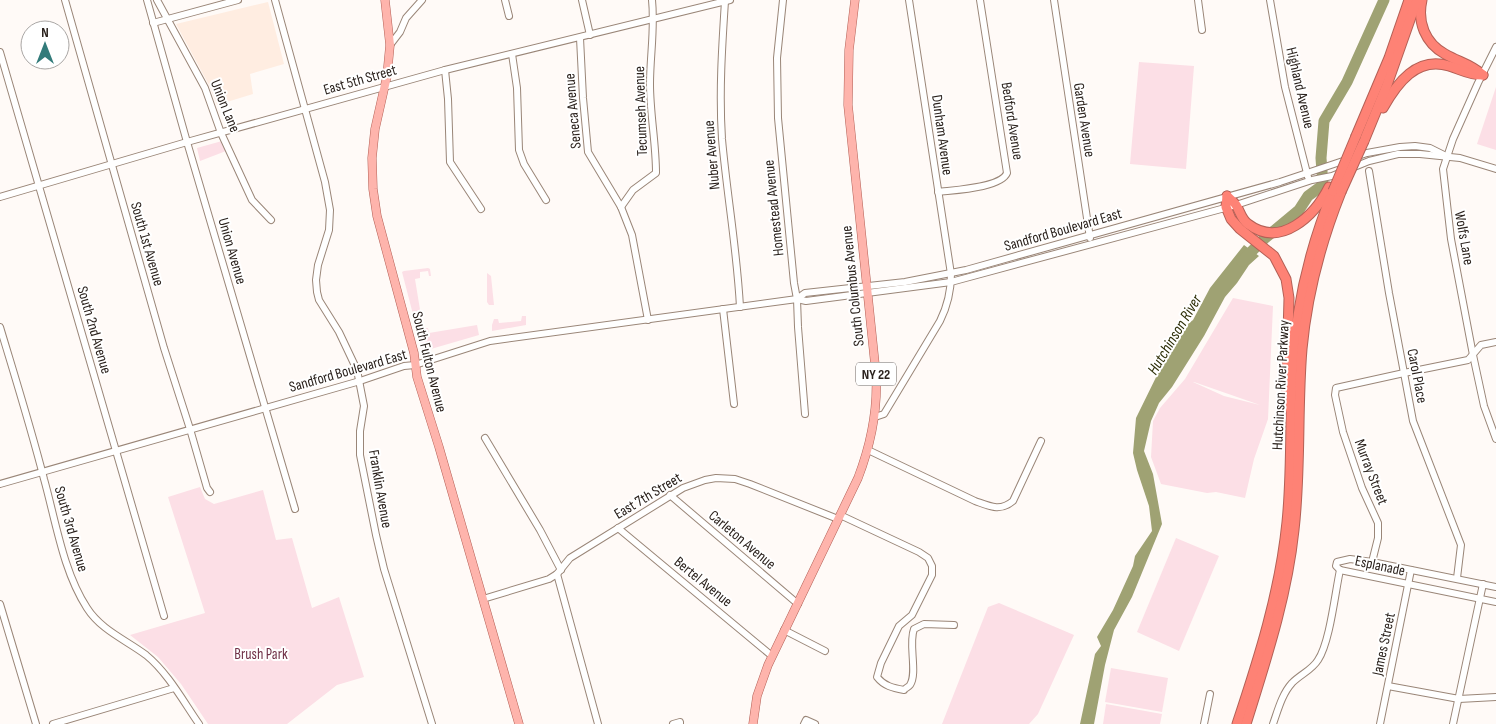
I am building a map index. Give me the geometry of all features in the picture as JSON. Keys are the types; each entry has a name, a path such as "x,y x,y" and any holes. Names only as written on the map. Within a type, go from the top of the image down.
{"highway":[{"name":"Hutchinson River Parkway","path":"1237,724 1263,645 1274,601 1286,534 1290,479 1292,370 1298,312 1314,242 1335,190 1360,139 1409,0"},
{"name":"Hutchinson River Parkway","path":"1360,139 1369,129 1390,78 1417,0"},
{"path":"1422,0 1420,12 1422,23 1432,43 1443,53 1474,67 1483,75"},
{"path":"1369,129 1399,82 1419,67 1430,64 1442,64 1471,75 1483,75"},
{"path":"1246,228 1270,232 1291,228 1312,214 1335,190 1342,158 1360,139"},
{"name":"Hutchinson River Parkway","path":"1246,724 1273,637 1287,579 1297,499 1300,373 1304,327 1313,277 1330,220 1335,190"},
{"path":"1227,196 1236,205 1246,228"},
{"path":"1227,196 1226,207 1230,217 1246,228 1276,259 1283,270 1289,291 1285,387 1286,452 1290,479"}],"main road":[{"name":"South Fulton Avenue","path":"385,0 390,44 373,145 373,189 381,233 414,353 417,377 428,417 439,447 519,724"},
{"name":"South Columbus Avenue","path":"753,724 757,696 772,656 858,478 868,450 875,417 877,381 848,105 849,50 856,0"}],"street":[{"name":"South 1st Avenue","path":"65,0 164,348 207,488 210,492"},
{"name":"Union Avenue","path":"147,0 295,509"},
{"name":"Union Lane","path":"157,0 204,88 252,200 271,220"},
{"path":"153,23 238,0"},
{"name":"Franklin Avenue","path":"275,0 326,182 330,210 329,230 318,265 317,292 319,300 358,370 364,406 360,431 360,455 376,535 384,569 432,724"},
{"path":"390,44 400,32 406,18 422,0"},
{"path":"505,0 509,16"},
{"path":"582,0 590,35"},
{"name":"Tecumseh Avenue","path":"621,207 634,190 656,173 650,84 652,0"},
{"name":"Homestead Avenue","path":"783,0 776,58 778,118 794,283 798,299 798,327 805,414"},
{"name":"Dunham Avenue","path":"875,417 884,414 940,321 949,298 951,282 909,0"},
{"name":"Bedford Avenue","path":"938,192 992,184 1006,176 1007,173 980,0"},
{"name":"Garden Avenue","path":"1054,0 1090,240"},
{"path":"1198,0 1202,30"},
{"name":"Highland Avenue","path":"1270,0 1285,87 1311,181"},
{"name":"East 5th Street","path":"0,197 384,86 723,1"},
{"name":"Nuber Avenue","path":"723,1 720,76 722,140 740,307"},
{"name":"Seneca Avenue","path":"580,38 582,98 588,152 621,207 632,235 648,320"},
{"name":"Wolfs Lane","path":"1496,47 1453,139 1443,169 1444,196 1473,355 1484,406 1493,424 1496,439"},
{"name":"South 2nd Avenue","path":"0,52 164,616"},
{"path":"512,54 517,88 518,143 524,164 546,200"},
{"path":"445,70 451,167 481,210"},
{"name":"Sandford Boulevard East","path":"0,484 490,342 798,299 805,293 868,290 951,282 1227,196 1309,173 1367,153 1400,147 1430,148 1448,156"},
{"name":"Sandford Boulevard East","path":"868,290 951,274 1236,205 1332,176 1369,161 1398,154 1448,156"},
{"path":"1448,156 1496,169"},
{"name":"Carol Place","path":"1369,172 1385,275 1414,421 1461,545 1457,578"},
{"path":"723,309 734,404"},
{"name":"South 3rd Avenue","path":"0,326 68,567 88,609 102,626 147,656 174,688 199,724"},
{"path":"1404,372 1468,360 1481,345 1496,342"},
{"name":"Murray Street","path":"1372,562 1378,538 1378,523 1362,488 1343,432 1335,391 1339,386 1404,372"},
{"path":"485,438 540,530 559,572 598,724"},
{"path":"868,450 975,501 1001,508 1013,501 1042,441"},
{"name":"East 7th Street","path":"483,599 549,579 559,572 570,558 683,488 716,478 735,479 839,517 919,552 928,558 932,566 932,574 912,615 899,626 881,663 877,677 882,683 891,688 904,690 910,685 912,676 911,636 914,629 924,624 954,625"},
{"name":"Carleton Avenue","path":"670,495 798,604"},
{"name":"Bertel Avenue","path":"618,528 772,656"},
{"name":"Esplanade","path":"1496,586 1350,559 1337,562 1336,566 1340,570 1496,602"},
{"path":"1273,724 1279,704 1286,691 1293,682 1312,667 1324,649 1340,570"},
{"name":"James Street","path":"1380,724 1412,570"},
{"path":"1454,724 1483,584"},
{"path":"0,604 36,724"},
{"path":"784,630 825,651"},
{"path":"1388,686 1459,699 1496,697"},
{"path":"53,724 174,688"},
{"path":"1204,724 1210,694"},
{"path":"804,724 806,720 815,724"}],"shaded area":[{"path":"268,2 284,64 250,74 253,94 217,105 210,87 176,24"},
{"path":"1244,245 1259,256 1249,265 1225,297 1204,336 1172,387 1159,403 1151,421 1144,451 1153,474 1162,524 1132,597 1114,630 1105,665 1094,724 1080,724 1095,654 1101,646 1097,637 1113,610 1133,566 1135,556 1152,531 1149,506 1133,453 1136,418 1164,361 1184,327 1193,320 1210,288"}],"green space":[{"path":"1139,62 1194,66 1186,169 1130,164"},
{"path":"1496,87 1496,150 1477,144"},
{"path":"222,141 226,151 200,161 197,148"},
{"path":"430,269 431,276 429,276 428,271 420,272 420,278 415,279 423,328 428,328 429,333 477,325 479,335 424,351 422,349 402,272"},
{"path":"487,273 491,276 494,305 489,305 487,302"},
{"path":"1233,298 1273,306 1268,419 1254,459 1245,498 1161,484 1151,457 1153,421 1160,408 1185,379","holes":["1193,382 1260,405 1224,396"]},
{"path":"522,316 526,316 526,325 492,331 494,319 498,319 499,323 521,321"},
{"name":"Brush Park","path":"200,487 205,499 214,504 263,490 276,540 292,538 312,608 339,597 364,677 337,685 287,724 208,724 181,684 158,657 130,635 205,613 168,497"},
{"path":"1176,538 1219,556 1179,651 1137,632"},
{"path":"999,603 1074,635 1038,714 1029,724 942,724 988,607"},
{"path":"1111,668 1168,678 1162,712 1105,702"},
{"path":"1106,704 1162,714 1160,724 1103,724"}],"waterway":[{"name":"Hutchinson River","path":"1242,261 1264,239 1299,210 1308,196 1323,185 1321,158 1324,121 1347,82 1384,0"}]}
